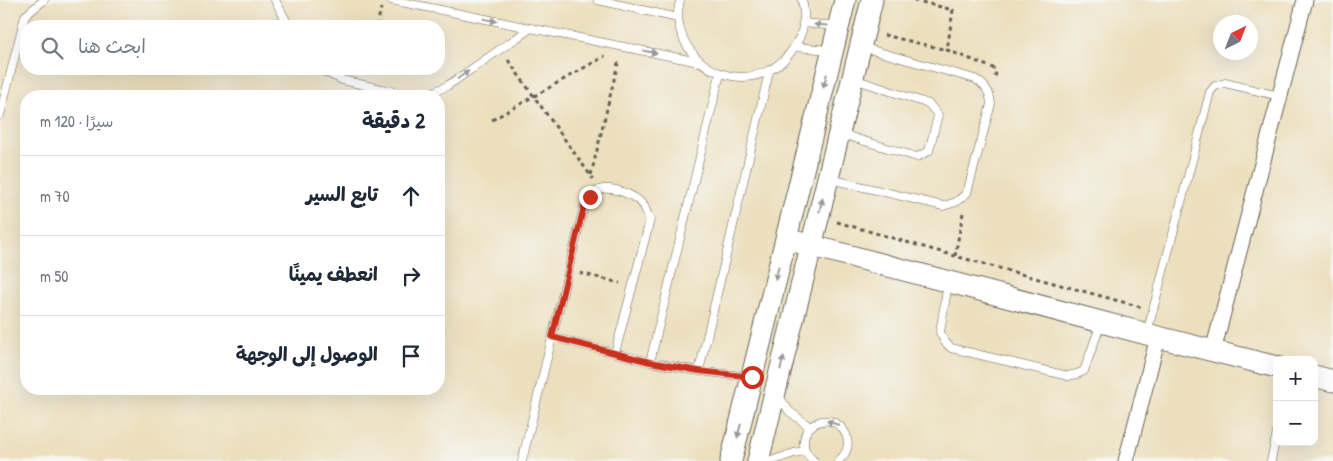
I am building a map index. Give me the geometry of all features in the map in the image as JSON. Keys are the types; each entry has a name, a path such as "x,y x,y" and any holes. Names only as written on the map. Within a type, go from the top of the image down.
{"street":[{"path":"731,461 845,0"},
{"path":"758,461 872,0"},
{"path":"1213,351 1305,0"},
{"path":"786,239 1152,336 1273,366"},
{"path":"1126,461 1152,336"},
{"path":"1318,377 1333,381"}],"lane":[{"path":"24,20 25,16 44,0"},
{"path":"275,0 286,20"},
{"path":"391,0 699,62 720,74 745,78 769,72 789,57 802,36 805,11 802,0"},
{"path":"598,0 678,18"},
{"path":"680,0 678,18 684,42 699,62"},
{"path":"803,23 839,26"},
{"path":"438,90 447,86 531,28"},
{"path":"0,115 20,36"},
{"path":"795,47 833,50"},
{"path":"828,178 943,206 956,202 967,193 991,104 990,95 985,86 975,79 860,47"},
{"path":"699,371 769,72"},
{"path":"650,362 720,74"},
{"path":"332,75 342,80 383,90"},
{"path":"839,133 917,157 929,151 938,115 929,104 853,78"},
{"path":"1152,336 1153,310 1210,92 1215,86 1225,83 1280,96"},
{"path":"522,461 584,206 598,190 611,189 630,195 644,206 650,220 615,353"},
{"path":"948,282 940,332 944,341 951,348 1068,376 1084,371 1102,322"},
{"path":"552,337 650,362 699,371 752,377"},
{"path":"775,390 789,411 810,427"},
{"path":"814,461 805,452 803,443 805,434 817,422 825,420 841,426 846,434 847,450 838,461"},
{"path":"1271,461 1274,446"},
{"path":"771,461 794,453 805,452"}],"path":[{"path":"378,20 383,0"},
{"path":"914,0 953,10 947,50"},
{"path":"881,34 947,50 993,68 996,71 991,104"},
{"path":"492,120 622,46"},
{"path":"591,175 622,46"},
{"path":"500,49 591,175 598,190"},
{"path":"954,256 967,193"},
{"path":"838,214 837,222 1153,310"},
{"path":"569,270 633,286"}],"route":[{"path":"590,197 584,206 552,337 650,362 699,371 752,377"}]}
